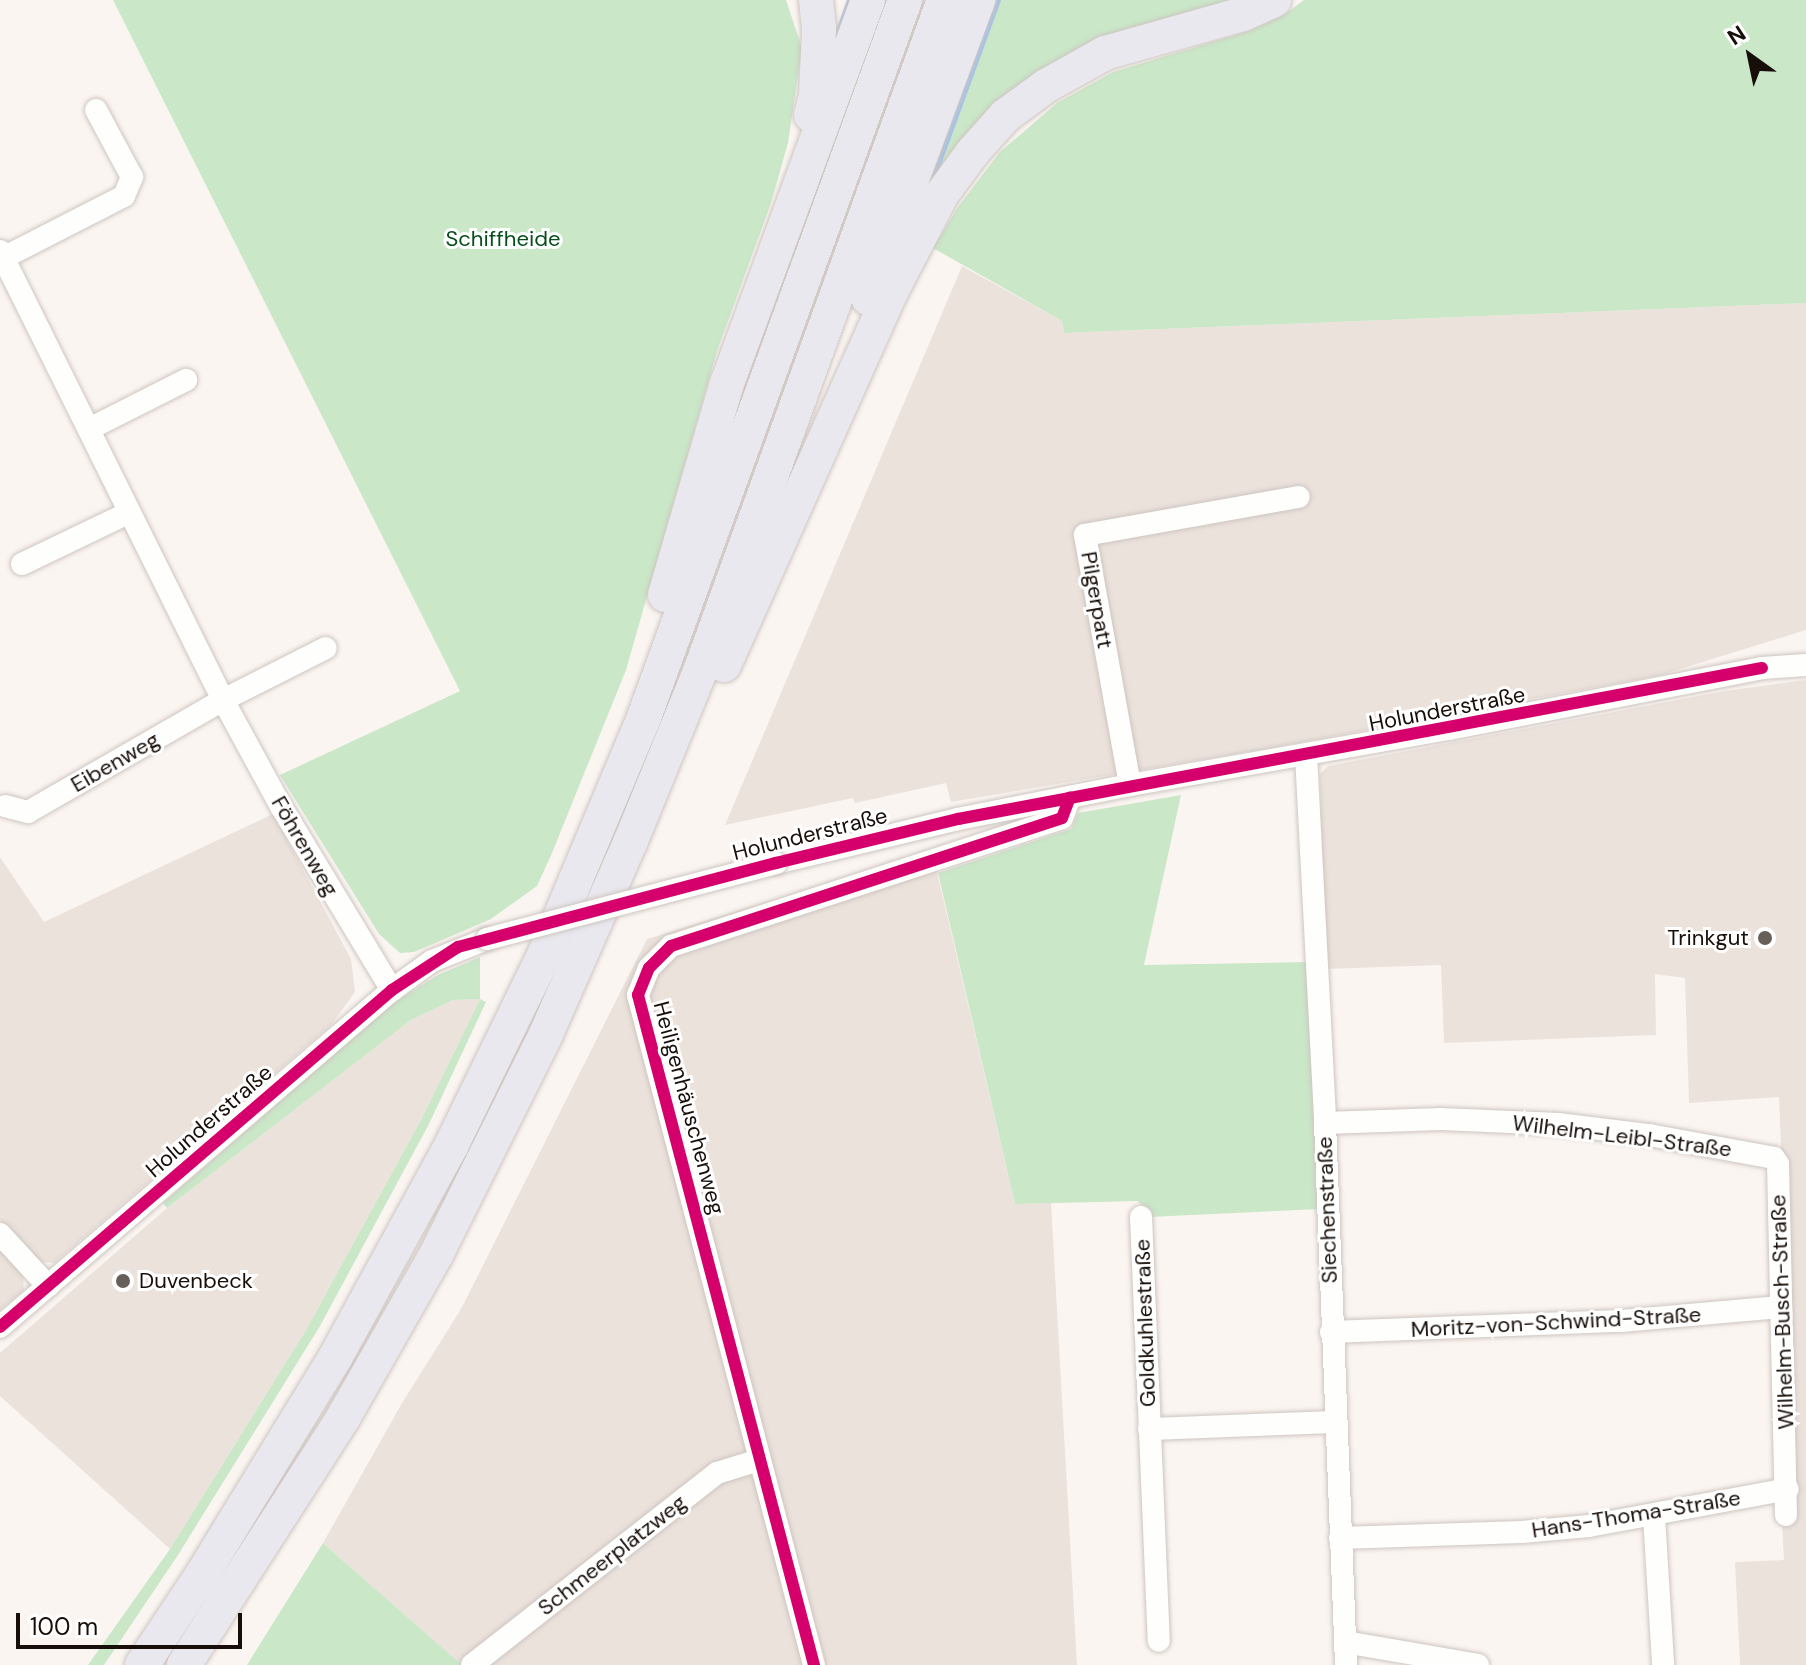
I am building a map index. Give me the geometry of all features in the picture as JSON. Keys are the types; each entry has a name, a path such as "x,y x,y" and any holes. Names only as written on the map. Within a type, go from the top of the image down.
{"highway":[{"path":"783,231 816,95 819,29 816,0"},
{"path":"615,785 637,686 726,386 868,0"},
{"path":"142,1665 280,1451 408,1225 545,953 643,720 905,0"},
{"path":"184,1665 343,1418 436,1255 546,1034 630,843 701,669 944,0"},
{"path":"803,491 874,282 978,0"},
{"path":"630,843 681,761 892,290 942,194 1005,116 1046,86 1105,53 1243,14 1274,0"}],"street":[{"path":"2,255 124,196 132,177 96,110"},
{"name":"Föhrenweg","path":"2,255 223,700 282,808 392,990"},
{"path":"89,429 186,380"},
{"name":"Pilgerpatt","path":"1130,785 1085,535 1299,497"},
{"path":"22,564 128,513"},
{"path":"223,700 326,648"},
{"name":"Holunderstraße","path":"1762,668 1806,651"},
{"name":"Holunderstraße","path":"0,1327 392,990 432,961 458,947 776,863 1070,797 1762,668 1806,665"},
{"name":"Eibenweg","path":"5,806 28,812 223,700"},
{"name":"Siechenstraße","path":"1306,755 1325,1123 1346,1665"},
{"name":"Heiligenhäuschenweg","path":"814,1665 638,995 649,968 671,946 1062,818 1070,797"},
{"name":"Wilhelm-Leibl-Straße","path":"1325,1123 1441,1119 1558,1124 1709,1145 1774,1158"},
{"name":"Wilhelm-Busch-Straße","path":"1774,1158 1778,1164 1788,1489 1786,1515"},
{"name":"Goldkuhlestraße","path":"1141,1217 1159,1641"},
{"path":"0,1234 48,1286"},
{"name":"Moritz-von-Schwind-Straße","path":"1331,1332 1621,1321 1780,1307"},
{"name":"Goldkuhlestraße","path":"1149,1429 1335,1422"},
{"name":"Schmeerplatzweg","path":"472,1665 717,1473 759,1460"},
{"name":"Hans-Thoma-Straße","path":"1340,1538 1522,1532 1654,1516 1788,1489"},
{"path":"1654,1516 1663,1665"},
{"path":"1345,1642 1478,1665"}],"shaded area":[{"path":"962,266 1062,321 1064,333 1806,303 1806,630 1661,675 1270,748 951,802 946,783 855,803 853,798 725,825"},
{"path":"1806,680 1806,1665 1740,1665 1735,1562 1784,1560 1782,1523 1796,1522 1779,1097 1689,1103 1685,978 1655,974 1656,1035 1444,1043 1441,965 1325,969 1320,774 1328,766 1725,691"},
{"path":"273,814 351,959 355,992 332,1024 54,1263 40,1262 0,1220 0,857 44,922"},
{"path":"932,851 1015,1204 1051,1203 1077,1665 462,1665 323,1543 402,1403 461,1309 647,939"},
{"path":"480,999 422,1118 306,1330 170,1549 0,1396 0,1353 167,1208 411,1020 453,1000"},
{"path":"0,1250 23,1275 24,1290 0,1310"}],"green space":[{"name":"Schiffheide","path":"113,0 786,0 802,48 788,143 771,203 717,351 626,670 552,853 537,886 491,919 414,952 400,953 379,934 280,775 460,691"},
{"path":"1001,0 1244,0 1102,42 927,204"},
{"path":"1304,0 1806,0 1806,303 1064,333 1062,321 933,248 958,207 1000,152 1057,103 1113,72 1249,31 1285,14"},
{"path":"1181,795 1144,965 1307,962 1318,1209 1149,1217 1149,1210 1137,1201 1015,1204 938,873 1071,829 1078,813"},
{"path":"480,957 480,999 453,1000 411,1020 167,1208 163,1203 392,1004 438,975"},
{"path":"480,999 486,1002 429,1124 320,1326 178,1555 104,1665 88,1665 170,1549 306,1330 422,1118"},
{"path":"323,1543 462,1665 247,1665"}],"waterway":[{"path":"834,42 849,0"},
{"path":"932,181 998,0"}],"cycle path":[{"path":"0,1327 392,990 458,947 776,863 958,819 1762,668"},
{"path":"814,1665 638,995 649,968 671,946 1062,818 1070,797"}],"place":[{"name":"Trinkgut","path":"1765,938"},
{"name":"Duvenbeck","path":"123,1281"}]}
